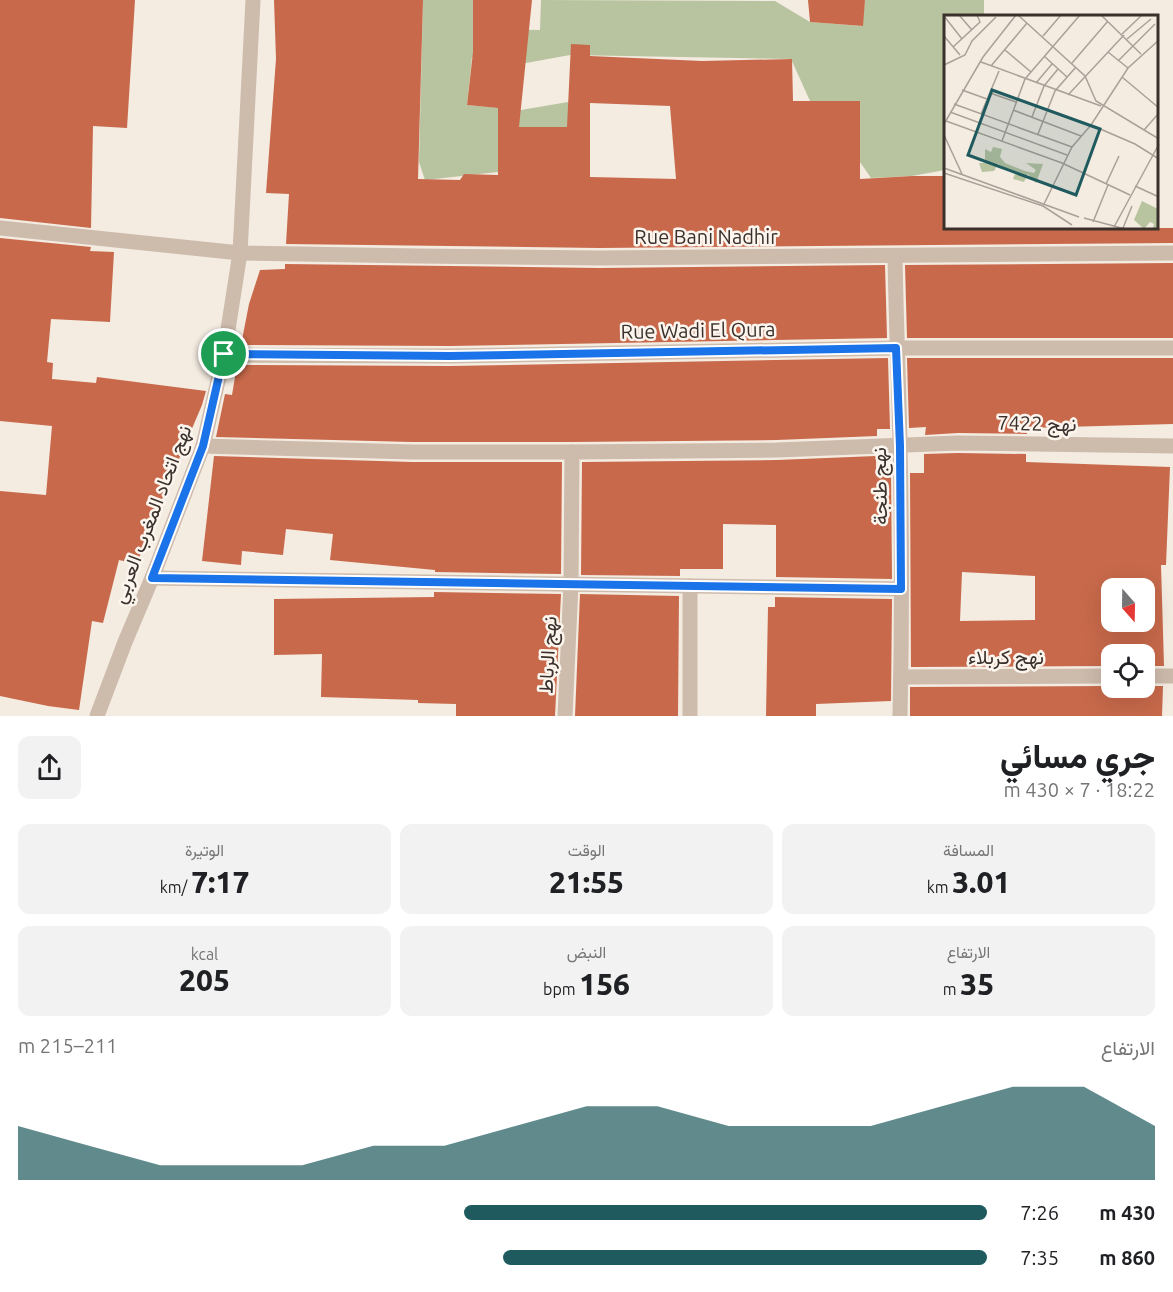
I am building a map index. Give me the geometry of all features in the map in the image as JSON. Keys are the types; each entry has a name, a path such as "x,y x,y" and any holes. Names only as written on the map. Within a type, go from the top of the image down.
{"street":[{"name":"نهج اتحاد المغرب العربي","path":"97,716 203,446 224,354 240,253 253,0"},
{"name":"Rue Bani Nadhir","path":"0,228 240,253 588,258 1173,254"},
{"name":"نهج طنجة","path":"895,256 900,446 900,716"},
{"name":"Rue Wadi El Qura","path":"224,354 450,356 896,348 1173,348"},
{"name":"نهج 7422","path":"203,446 412,452 572,452 777,450 958,443 1173,446"},
{"name":"نهج الرباط","path":"565,716 571,584 572,452"},
{"path":"152,578 901,589"},
{"path":"690,586 690,716"},
{"name":"نهج كربلاء","path":"901,677 1101,676"},
{"path":"1155,676 1173,676"}],"green space":[{"path":"423,0 473,0 473,29 540,30 541,0 775,1 810,22 862,26 865,0 984,0 984,15 944,15 944,170 912,176 871,178 860,162 859,101 810,101 791,59 570,55 526,63 472,57 467,105 521,110 568,102 590,127 498,127 498,172 425,180 419,162"}],"building":[{"path":"0,0 135,0 127,128 93,126 91,228 0,218"},
{"path":"274,0 423,0 418,179 460,180 464,174 498,175 498,108 467,105 473,52 473,0 532,0 519,127 567,127 571,44 590,45 590,56 702,61 792,59 793,101 860,101 860,179 944,176 944,230 1158,230 1158,228 1173,228 1173,243 599,248 286,244 289,194 266,193 276,59","holes":["590,103 670,106 676,179 590,177"]},
{"path":"808,0 865,0 863,26 810,22"},
{"path":"0,238 91,247 90,251 114,252 110,322 51,319 47,362 53,363 52,379 96,383 97,377 206,391 137,564 119,560 103,623 92,621 79,710 0,696 0,491 46,495 52,426 0,421"},
{"path":"1173,263 1173,338 907,338 905,265"},
{"path":"285,264 599,268 885,265 887,338 450,346 241,345 249,304 260,270 285,269"},
{"path":"888,358 890,429 877,429 877,436 777,440 572,442 412,442 216,437 225,394 232,395 237,365 450,366"},
{"path":"907,358 1173,358 1173,424 1027,428 1027,434 925,435 926,427 909,428"},
{"path":"958,453 1026,454 1026,462 1170,467 1166,565 1161,565 1164,666 1155,666 1155,644 1101,644 1101,666 911,667 910,473 924,473 924,454","holes":["962,572 1035,576 1035,620 960,621"]},
{"path":"214,456 412,462 562,462 561,574 435,572 435,570 330,560 333,534 286,529 283,555 242,551 241,565 202,561"},
{"path":"876,456 876,473 891,473 892,579 776,577 776,525 723,524 723,569 680,569 680,576 581,575 582,462 777,460"},
{"path":"434,592 561,594 555,716 456,716 456,704 418,703 418,700 321,697 322,654 274,655 274,599 434,597"},
{"path":"580,594 679,596 678,716 575,716"},
{"path":"775,597 892,599 891,701 816,704 816,716 766,716 768,607 775,607"},
{"path":"1101,686 1101,698 1155,698 1155,686 1163,686 1162,716 910,716 910,687"}],"route":[{"path":"896,348 900,446 901,589 152,578 203,446 224,354 450,356 896,348"}]}
